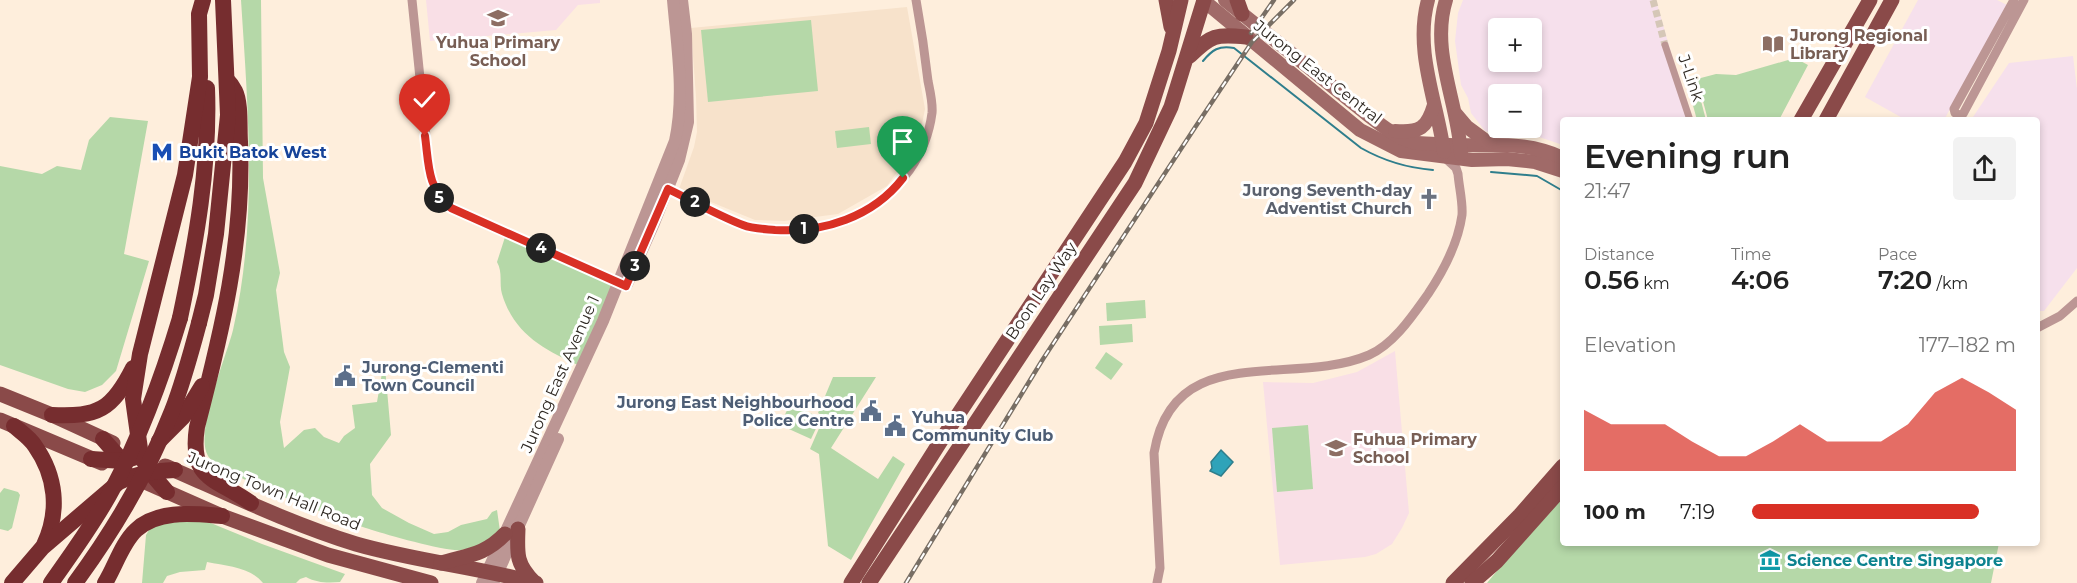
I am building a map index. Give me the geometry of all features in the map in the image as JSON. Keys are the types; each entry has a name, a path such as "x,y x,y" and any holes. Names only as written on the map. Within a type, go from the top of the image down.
{"highway":[{"path":"51,583 111,492 141,432 167,362 180,318 191,267 206,165 207,96 203,0"},
{"path":"167,492 150,472 141,456 133,399 140,354 185,175 200,77 199,14 203,0"},
{"path":"75,583 117,521 154,453 173,410 199,323 216,234 228,115 223,0"},
{"path":"227,80 235,91 241,166 237,242 229,292 197,427 195,456 201,470 210,478 252,503"},
{"path":"52,415 79,416 103,409 123,387 140,354"},
{"path":"91,459 123,461 141,456 167,435 183,417 211,370"},
{"path":"7,423 34,444 52,479 54,517 42,548"},
{"path":"104,439 123,461 132,476 133,489 120,555"},
{"path":"12,583 42,548 119,482 150,472 175,470"},
{"path":"105,583 135,530 156,519 174,514 222,516"}],"main road":[{"path":"1166,0 1173,33"},
{"name":"Boon Lay Way","path":"851,583 942,439 1125,162 1146,123 1169,51 1180,0"},
{"name":"Boon Lay Way","path":"869,583 1135,183 1172,107 1204,0"},
{"name":"Jurong East Central","path":"1204,0 1360,130 1401,151 1443,151"},
{"name":"Jurong East Central","path":"1225,0 1239,7 1368,116 1411,142 1459,158 1535,162 1560,170"},
{"path":"1428,0 1423,19 1424,54 1443,151"},
{"path":"1446,0 1440,31 1442,54 1454,111 1459,158"},
{"path":"1803,117 1870,0"},
{"path":"1828,117 1892,0"},
{"path":"1188,58 1206,40 1231,36 1246,37"},
{"path":"1390,131 1412,132 1423,127 1430,119 1434,105"},
{"path":"1454,111 1467,127 1490,144"},
{"name":"Jurong East Central","path":"1459,158 1490,144 1531,146 1560,157"},
{"name":"Jurong Town Hall Road","path":"0,394 252,503 357,544 490,578 535,583"},
{"path":"7,423 222,516 328,555 430,583"},
{"path":"1453,583 1497,539 1560,469"},
{"path":"1472,583 1497,561 1560,490"},
{"path":"438,563 483,551 492,547 511,531 525,574 535,583"}],"street":[{"path":"412,0 429,166 433,185 439,198 451,208 473,219 622,284"},
{"name":"Jurong East Avenue 1","path":"663,187 680,120 681,96 673,0"},
{"name":"Jurong East Avenue 1","path":"490,578 684,144 689,110 682,0"},
{"path":"663,187 745,226 766,229 790,231 836,224 872,207 897,187 914,166 926,137 932,111 916,0"},
{"path":"2014,0 1954,109 1959,115 1962,114 2024,0"},
{"name":"J-Link","path":"1665,45 1689,117"},
{"path":"1157,583 1160,568 1154,453 1168,411 1185,393 1205,381 1228,374 1349,363 1371,354 1391,340 1415,312 1441,275 1451,254 1462,213 1459,158"},
{"path":"2040,326 2060,316 2077,301"}],"shaded area":[{"name":"Yuhua Primary School","path":"426,0 600,0 600,3 578,5 556,30 430,41"},
{"path":"1463,0 1656,0 1689,117 1560,117 1560,144 1542,138 1542,84 1488,84 1488,132 1471,113 1468,98 1461,85 1455,41 1458,13"},
{"path":"1918,0 1997,0 2007,5 1946,117 1901,117 1865,97"},
{"path":"907,7 925,109 918,144 887,186 838,214 784,221 755,220 679,189 697,132 691,28"},
{"path":"2073,56 2077,89 2077,268 2044,311 2040,311 2040,117 1973,117 2009,63"},
{"name":"Fuhua Primary School","path":"1395,351 1409,513 1402,528 1392,544 1376,554 1280,565 1263,382 1313,383 1357,372"}],"green space":[{"path":"241,0 261,0 263,178 280,273 276,290 284,352 290,367 280,422 284,448 304,430 315,428 324,437 339,443 355,428 352,405 377,402 383,367 385,367 391,435 370,464 372,495 382,508 434,534 448,532 461,525 487,519 492,512 497,510 500,531 482,544 454,550 417,543 372,530 258,486 217,464 208,456 205,430 208,413 233,330 246,248 249,165"},
{"path":"811,20 818,91 708,102 701,30"},
{"path":"1795,58 1808,65 1781,117 1707,117 1697,79 1716,74 1736,75"},
{"path":"1695,78 1705,117 1696,117 1686,80"},
{"path":"110,117 148,121 124,254 149,261 116,371 102,385 85,392 68,389 0,365 0,166 42,174 57,166 81,170 89,140"},
{"path":"869,127 871,144 837,148 835,131"},
{"path":"506,234 619,283 580,366 554,354 532,339 522,330 507,308 502,294 497,262"},
{"path":"1145,300 1146,318 1107,321 1106,303"},
{"path":"1132,324 1133,342 1100,345 1099,326"},
{"path":"1106,352 1123,364 1111,380 1095,368"},
{"path":"833,377 876,377 831,448 878,479 893,456 905,464 851,560 828,546 819,454 810,449 824,417 818,413"},
{"path":"790,404 821,418 811,439 780,425"},
{"path":"1308,425 1313,489 1277,492 1272,428"},
{"path":"4,488 18,492 20,495 12,528 8,531 0,529 0,493"},
{"path":"1560,495 1560,546 1998,546 1991,583 1487,583"},
{"path":"201,519 345,574 340,582 323,582 306,577 296,583 263,583 245,570 207,562 205,570 180,572 167,576 163,583 142,583 146,535 152,525"}],"water":[{"path":"1221,450 1233,462 1221,476 1210,471 1211,462"}],"waterway":[{"path":"1203,61 1216,49 1234,48 1361,148 1396,163 1433,170"},
{"path":"1491,172 1537,176 1560,189"}],"tunnel":[{"path":"1653,0 1665,45"}],"railway":[{"path":"1251,33 1274,0"},
{"path":"906,583 1043,359 1194,129 1252,42 1294,0"}],"place":[{"name":"Yuhua Primary School","path":"498,18"},
{"name":"Jurong Regional Library","path":"1773,44"},
{"name":"Bukit Batok West","path":"162,152"},
{"name":"Jurong Seventh-day Adventist Church","path":"1429,199"},
{"name":"Jurong-Clementi Town Council","path":"345,376"},
{"name":"Jurong East Neighbourhood Police Centre","path":"871,411"},
{"name":"Yuhua Community Club","path":"895,426"},
{"name":"Fuhua Primary School","path":"1336,448"},
{"name":"Science Centre Singapore","path":"1770,560"}],"route":[{"path":"425,136 433,185 439,198 451,208 626,286 668,189 745,226 790,231 836,224 872,207 897,187 903,178"}]}
